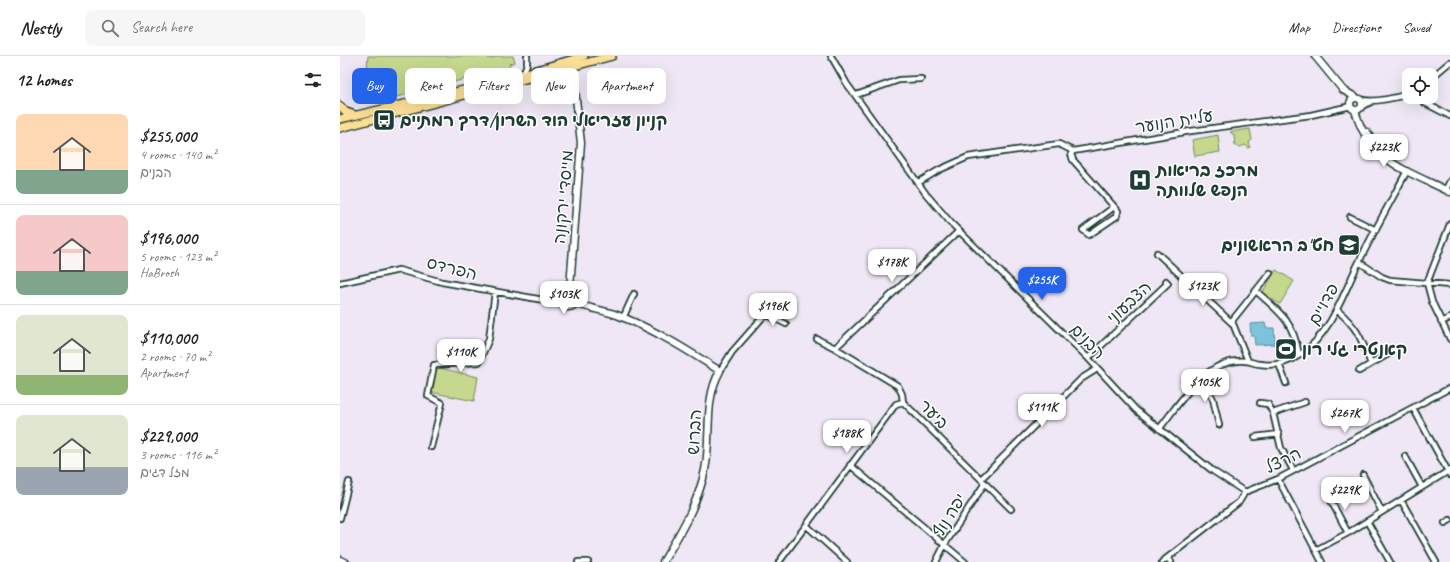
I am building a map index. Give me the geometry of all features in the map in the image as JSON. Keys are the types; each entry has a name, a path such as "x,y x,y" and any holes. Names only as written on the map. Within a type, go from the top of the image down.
{"main road":[{"path":"340,127 568,65 584,56"},
{"path":"523,74 612,56"},
{"path":"341,118 464,90"},
{"path":"340,108 355,115"}],"street":[{"path":"523,74 527,64 527,56"},
{"name":"הבנים","path":"831,56 856,95 933,202 959,231 1088,358 1136,410 1214,471 1245,492"},
{"path":"1315,56 1355,107 1358,123 1365,138 1375,149 1392,163 1407,171 1449,187"},
{"path":"1438,72 1450,62"},
{"name":"מייסדי ירקונה","path":"568,65 577,109 581,143 570,287"},
{"path":"856,95 899,80 921,79"},
{"path":"1343,90 1358,99"},
{"path":"1402,96 1375,100 1352,100 1369,136 1393,160 1449,187"},
{"path":"1355,107 1358,99"},
{"name":"עליית הנוער","path":"1073,151 1191,131 1311,115 1355,107 1375,100"},
{"path":"1427,104 1450,116"},
{"path":"340,108 340,127"},
{"path":"919,182 939,170 968,157 1059,144 1073,151 1071,154 1073,160 1118,211 1117,216 1089,235 1083,230 1114,207"},
{"name":"פדויים","path":"1159,429 1202,376 1207,372 1224,364 1248,362 1260,364 1279,364 1299,356 1314,344 1337,310 1359,262 1407,171"},
{"path":"1350,217 1376,230"},
{"path":"1450,224 1427,283 1432,302 1450,339"},
{"path":"836,348 959,231"},
{"path":"1157,253 1231,322 1248,362"},
{"path":"1359,262 1382,277 1390,280 1450,285"},
{"name":"הפרדס","path":"340,283 399,270 442,282 549,301 559,301"},
{"path":"1231,322 1270,273"},
{"name":"הצבעוני","path":"1088,358 1168,283 1166,281"},
{"path":"576,303 578,294 574,289 570,287 560,290 558,296 559,301 568,307 576,303 623,318 684,348 720,371"},
{"path":"1256,291 1280,313 1293,330 1299,356"},
{"path":"431,447 442,403 428,396 434,365 479,362 489,339 495,292"},
{"path":"623,318 634,294"},
{"path":"1337,310 1350,321 1360,334 1371,364"},
{"name":"הברוש","path":"663,562 689,516 703,480 710,445 711,394 714,382 732,352 749,331 768,315 786,324"},
{"path":"1441,322 1450,318"},
{"name":"ביער","path":"817,339 836,348 898,386 902,394 903,402 1011,509"},
{"path":"1359,371 1397,349"},
{"path":"1279,364 1286,383"},
{"name":"יפה נוף","path":"936,562 945,544 983,481 1081,379 1097,369"},
{"path":"1202,376 1213,399 1219,425"},
{"name":"הרצל","path":"1162,562 1239,502 1245,492 1278,479 1450,388"},
{"path":"779,562 896,404 903,402"},
{"path":"1260,402 1268,404 1274,413 1279,434 1280,448 1293,470"},
{"path":"1274,413 1305,402"},
{"path":"1316,550 1348,533 1449,472 1413,408"},
{"path":"1255,437 1279,434"},
{"path":"1405,456 1422,487"},
{"path":"850,465 965,562"},
{"path":"1363,475 1382,512"},
{"path":"1278,479 1322,562"},
{"path":"340,518 349,482"},
{"path":"1329,497 1348,533"},
{"path":"1401,500 1436,562"},
{"path":"1367,521 1390,562"},
{"path":"807,526 846,562"},
{"path":"1167,558 1172,562"},
{"path":"340,559 346,562"},
{"path":"578,562 588,562"}],"green space":[{"path":"368,56 488,56 489,59 499,56 513,56 515,62 509,64 511,68 464,68 464,79 456,81 456,68 405,68 405,95 397,97 397,68 367,68"},
{"path":"1250,129 1252,140 1249,142 1250,147 1249,148 1245,145 1240,147 1235,146 1234,135 1230,132"},
{"path":"1218,135 1220,152 1195,156 1192,140"},
{"path":"1276,270 1294,281 1280,304 1262,293"},
{"path":"436,367 478,377 474,401 430,392"}],"water":[{"path":"1265,323 1266,328 1274,328 1275,344 1255,345 1254,336 1251,336 1250,324"}],"place":[{"name":"קניון עזריאלי הוד השרון/דרך רמתיים","path":"384,120"},
{"name":"מרכז בריאות הנפש שלוותה","path":"1140,180"},
{"name":"חט\"ב הראשונים","path":"1349,245"},
{"name":"קאנטרי גלי רון","path":"1286,349"}]}
